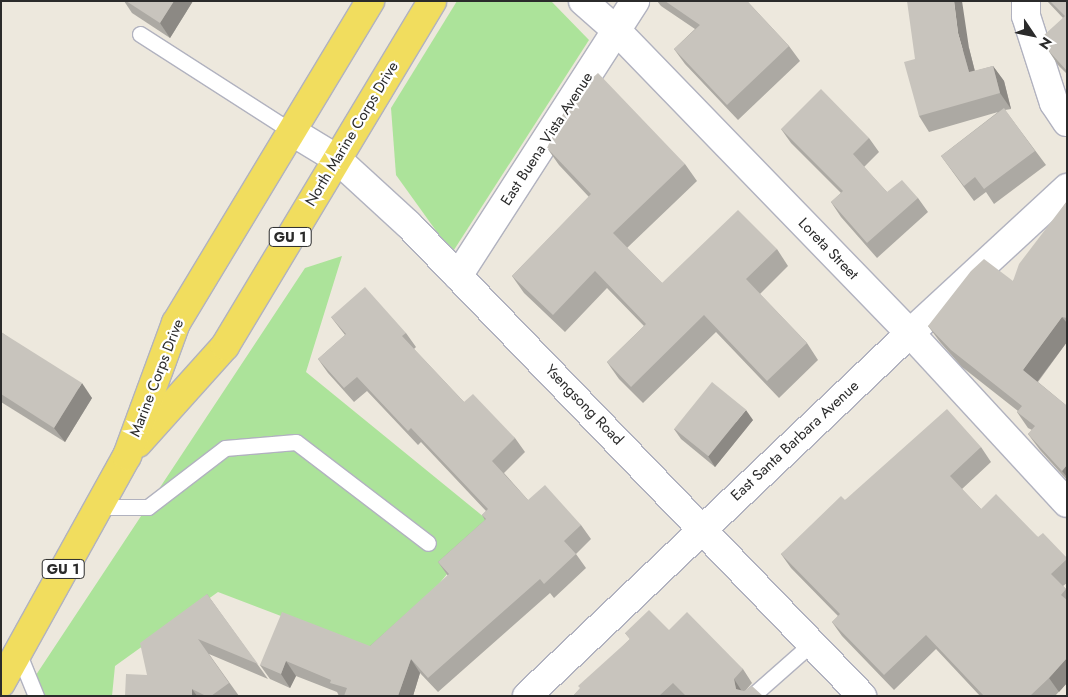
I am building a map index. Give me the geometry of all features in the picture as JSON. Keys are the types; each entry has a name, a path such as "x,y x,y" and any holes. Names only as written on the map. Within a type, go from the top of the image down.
{"main road":[{"name":"Marine Corps Drive","path":"1,683 127,456 176,323 370,1"},
{"name":"North Marine Corps Drive","path":"127,456 225,346 336,158 432,1"}],"street":[{"name":"Loreta Street","path":"583,1 617,31 910,333 1067,503"},
{"name":"East Buena Vista Avenue","path":"458,276 635,1"},
{"path":"1026,1 1026,16 1054,103 1067,122"},
{"name":"Ysengsong Road","path":"291,131 336,158 408,224 703,528 862,696"},
{"name":"East Santa Barbara Avenue","path":"527,696 910,333 1067,188"}],"lane":[{"path":"140,34 291,131"},
{"path":"98,507 148,507 225,448 296,442 428,543"},
{"path":"752,696 812,643"},
{"path":"18,652 36,696"}],"green space":[{"path":"457,1 551,1 589,40 452,253 396,175 391,108"},
{"path":"342,256 306,372 490,522 381,654 218,592 115,666 112,696 25,696 34,678 305,268"}],"building":[{"path":"126,1 174,1 160,23"},
{"path":"665,1 747,1 789,46 727,105 674,49 700,25"},
{"path":"907,1 954,1 958,33 969,72 993,66 1000,93 919,116 904,62 915,59"},
{"path":"1050,1 1067,1 1067,71 1048,50 1043,36 1065,16"},
{"path":"598,73 685,164 613,233 662,283 738,210 777,249 746,279 807,343 767,381 704,315 631,387 607,362 646,324 595,271 553,315 512,276 591,194 547,148 571,97"},
{"path":"821,89 869,138 853,154 887,192 902,180 918,198 867,243 831,202 843,191 781,129"},
{"path":"1004,108 1035,151 984,189 975,177 964,186 941,156"},
{"path":"1067,201 1067,318 1062,317 1023,370 1067,406 1067,465 1062,471 1028,434 1035,426 1017,412 1022,406 951,350 928,326 971,271 984,259 1013,281 1019,264"},
{"path":"365,287 406,333 402,336 464,402 473,394 515,438 492,461 528,500 545,485 581,525 564,541 576,554 544,584 540,579 428,678 411,659 398,696 344,696 347,688 330,683 331,680 286,661 281,674 260,665 282,612 370,646 449,574 438,562 486,519 482,515 488,509 411,428 408,431 357,377 344,388 318,359 346,334 331,317"},
{"path":"1,332 82,383 54,428 1,394"},
{"path":"712,382 746,410 708,456 674,429"},
{"path":"947,409 981,447 950,476 981,509 996,494 1038,537 1043,533 1067,558 1051,574 1066,589 1061,595 1067,600 1067,658 1030,696 984,696 926,635 884,675 832,622 840,614 781,554 841,496 845,500"},
{"path":"207,594 258,664 198,639 229,683 211,696 206,696 192,689 192,696 125,696 126,674 147,675 140,643"},
{"path":"649,610 669,630 687,612 743,669 734,679 736,689 744,691 752,686 763,696 686,696 673,683 659,696 573,696 580,688 578,686 630,639 625,633"}]}
